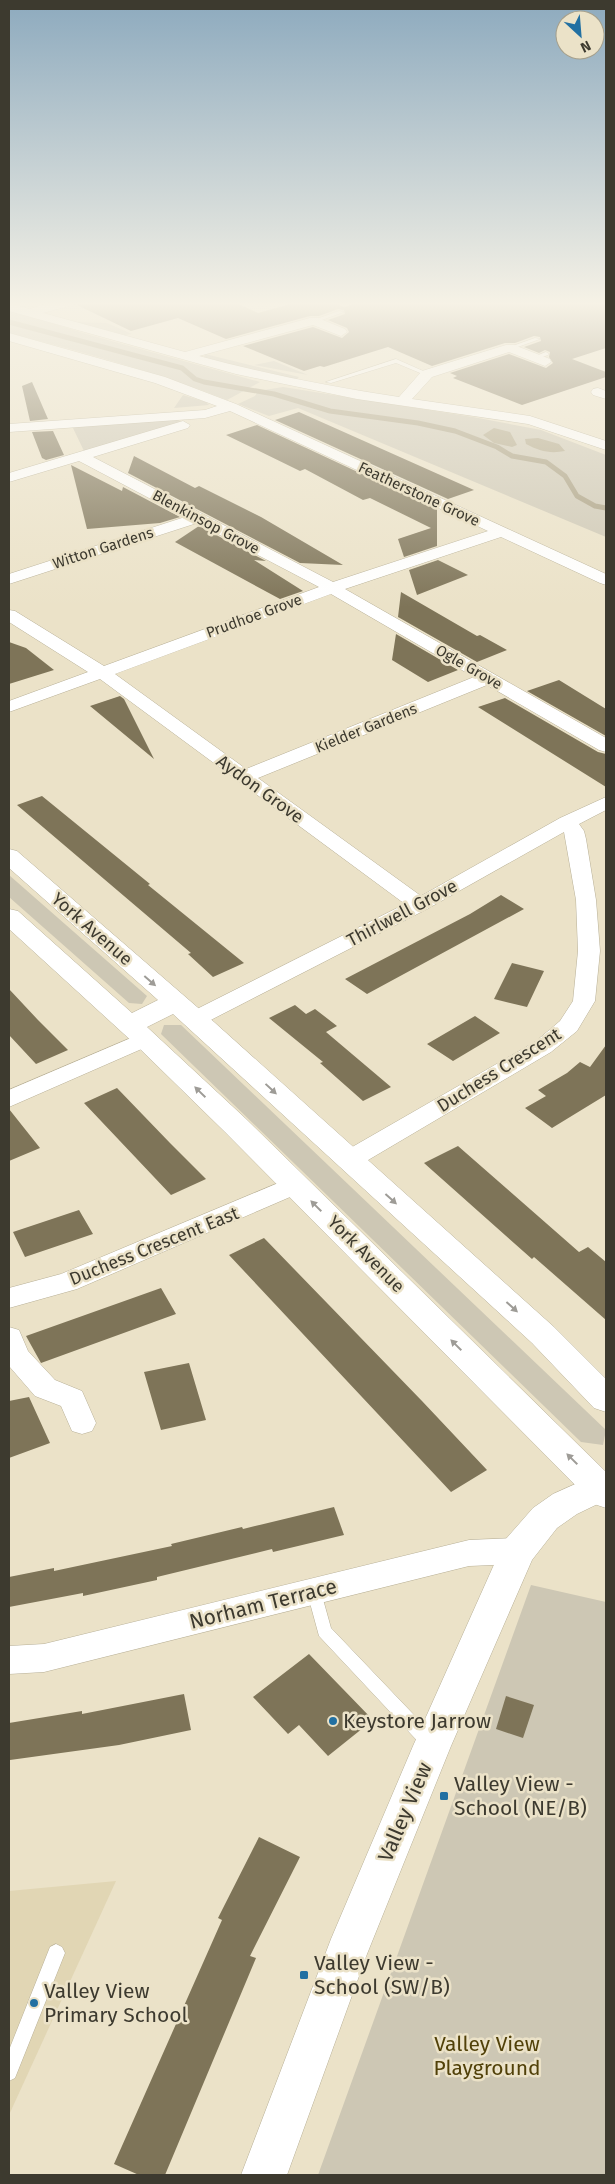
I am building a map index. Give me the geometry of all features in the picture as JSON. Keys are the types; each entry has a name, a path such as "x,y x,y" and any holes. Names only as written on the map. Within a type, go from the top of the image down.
{"main road":[{"name":"York Avenue","path":"9,856 185,1011 543,1335 606,1399"},
{"name":"York Avenue","path":"9,916 137,1032 604,1489"},
{"path":"137,1032 185,1011"},
{"name":"Valley View","path":"264,2175 346,1954 432,1746 518,1551 545,1518 565,1504 604,1489"}],"street":[{"name":"Featherstone Grove","path":"220,403 606,580"},
{"path":"416,403 530,420 600,438 606,446"},
{"path":"9,478 179,426 205,414 231,407"},
{"path":"9,428 205,414"},
{"name":"Blenkinsop Grove","path":"80,456 332,588"},
{"name":"Witton Gardens","path":"9,579 197,518"},
{"name":"Prudhoe Grove","path":"9,707 332,588 502,532"},
{"name":"Ogle Grove","path":"332,588 606,746"},
{"name":"Aydon Grove","path":"9,615 101,672 420,905"},
{"name":"Kielder Gardens","path":"243,777 488,678"},
{"name":"Thirlwell Grove","path":"185,1011 420,905 606,802"},
{"name":"Duchess Crescent","path":"349,1160 543,1047 569,1026 584,1001 589,951 586,900 576,839 574,831 567,822"},
{"path":"9,1099 137,1032"},
{"name":"Duchess Crescent East","path":"9,1298 68,1282 114,1264 295,1185"},
{"path":"9,1337 16,1356 45,1388 72,1399 82,1423"},
{"name":"Norham Terrace","path":"9,1660 44,1658 469,1553 518,1551"}],"lane":[{"path":"314,1592 324,1631 432,1746"},
{"path":"9,2072 56,1953"}],"shaded area":[{"path":"494,428 510,432 517,445 512,447 494,443 483,435"},
{"path":"538,438 559,444 565,451 545,451 526,444 525,439"},
{"name":"Valley View Primary School","path":"116,1881 9,2115 9,1891"}],"green space":[{"path":"178,403 207,403 209,405 174,408"},
{"path":"384,403 541,430 606,455 606,537 298,408 269,416 238,404"},
{"path":"178,420 181,422 84,451 72,426"},
{"path":"9,875 147,996 142,1004 129,1003 9,897"},
{"path":"164,1025 181,1025 606,1430 603,1445 581,1442 161,1034"},
{"name":"Valley View Playground","path":"531,1585 606,1602 606,2175 318,2175"}],"building":[{"path":"26,403 41,403 48,419 30,421"},
{"path":"299,412 474,490 448,499 275,420"},
{"path":"257,425 437,509 437,546 404,557 398,539 431,528 370,498 363,500 305,469 300,471 226,435"},
{"path":"53,431 64,455 46,460 42,458 32,432"},
{"path":"134,456 195,488 199,486 261,517 343,565 300,563 128,473"},
{"path":"71,465 122,491 123,487 180,517 160,523 87,529"},
{"path":"199,526 266,561 254,560 303,591 280,599 175,542"},
{"path":"438,560 468,575 417,595 409,570"},
{"path":"401,592 477,636 480,635 507,650 477,662 398,617"},
{"path":"396,634 458,670 428,682 392,660"},
{"path":"9,642 26,648 54,670 9,684"},
{"path":"559,680 606,709 606,736 527,691"},
{"path":"120,696 124,699 154,759 90,706"},
{"path":"505,698 598,752 606,754 606,787 478,707"},
{"path":"42,796 244,963 213,977 188,954 191,953 17,805"},
{"path":"501,895 524,909 367,994 345,979 470,914"},
{"path":"512,963 544,971 527,1007 494,999"},
{"path":"9,989 68,1050 36,1064 9,1035"},
{"path":"295,1005 306,1014 315,1009 337,1026 326,1032 391,1087 363,1101 320,1063 323,1062 269,1018"},
{"path":"475,1016 500,1033 453,1061 427,1044"},
{"path":"606,1045 606,1095 552,1128 525,1108 546,1096 538,1090 567,1073 580,1062 590,1067"},
{"path":"117,1088 206,1179 171,1195 84,1103"},
{"path":"9,1109 40,1148 9,1161"},
{"path":"458,1146 579,1252 588,1247 606,1262 606,1320 534,1257 532,1259 424,1163"},
{"path":"79,1210 93,1234 25,1257 13,1232"},
{"path":"264,1238 487,1470 451,1492 229,1255"},
{"path":"161,1288 176,1314 41,1363 26,1336"},
{"path":"189,1363 206,1420 161,1430 144,1372"},
{"path":"29,1397 50,1443 9,1458 9,1401"},
{"path":"334,1507 344,1535 273,1552 272,1549 157,1577 157,1580 83,1596 83,1593 9,1607 9,1577 54,1568 54,1571 172,1546 171,1544"},
{"path":"309,1654 373,1720 328,1756 299,1725 288,1734 253,1697"},
{"path":"184,1694 191,1730 119,1745 10,1760 9,1723 82,1711 82,1714"},
{"path":"506,1696 534,1705 523,1738 496,1729"},
{"path":"259,1837 300,1857 250,1956 256,1958 165,2175 139,2175 114,2164 222,1920 218,1918"}],"waterway":[{"path":"303,403 330,411 418,423 455,431 497,447 512,456 546,462 565,476 577,496 595,506 606,508"}],"place":[{"name":"Keystore Jarrow","path":"333,1721"},
{"name":"Valley View - School (NE/B)","path":"444,1796"},
{"name":"Valley View - School (SW/B)","path":"304,1975"},
{"name":"Valley View Primary School","path":"34,2003"}]}
